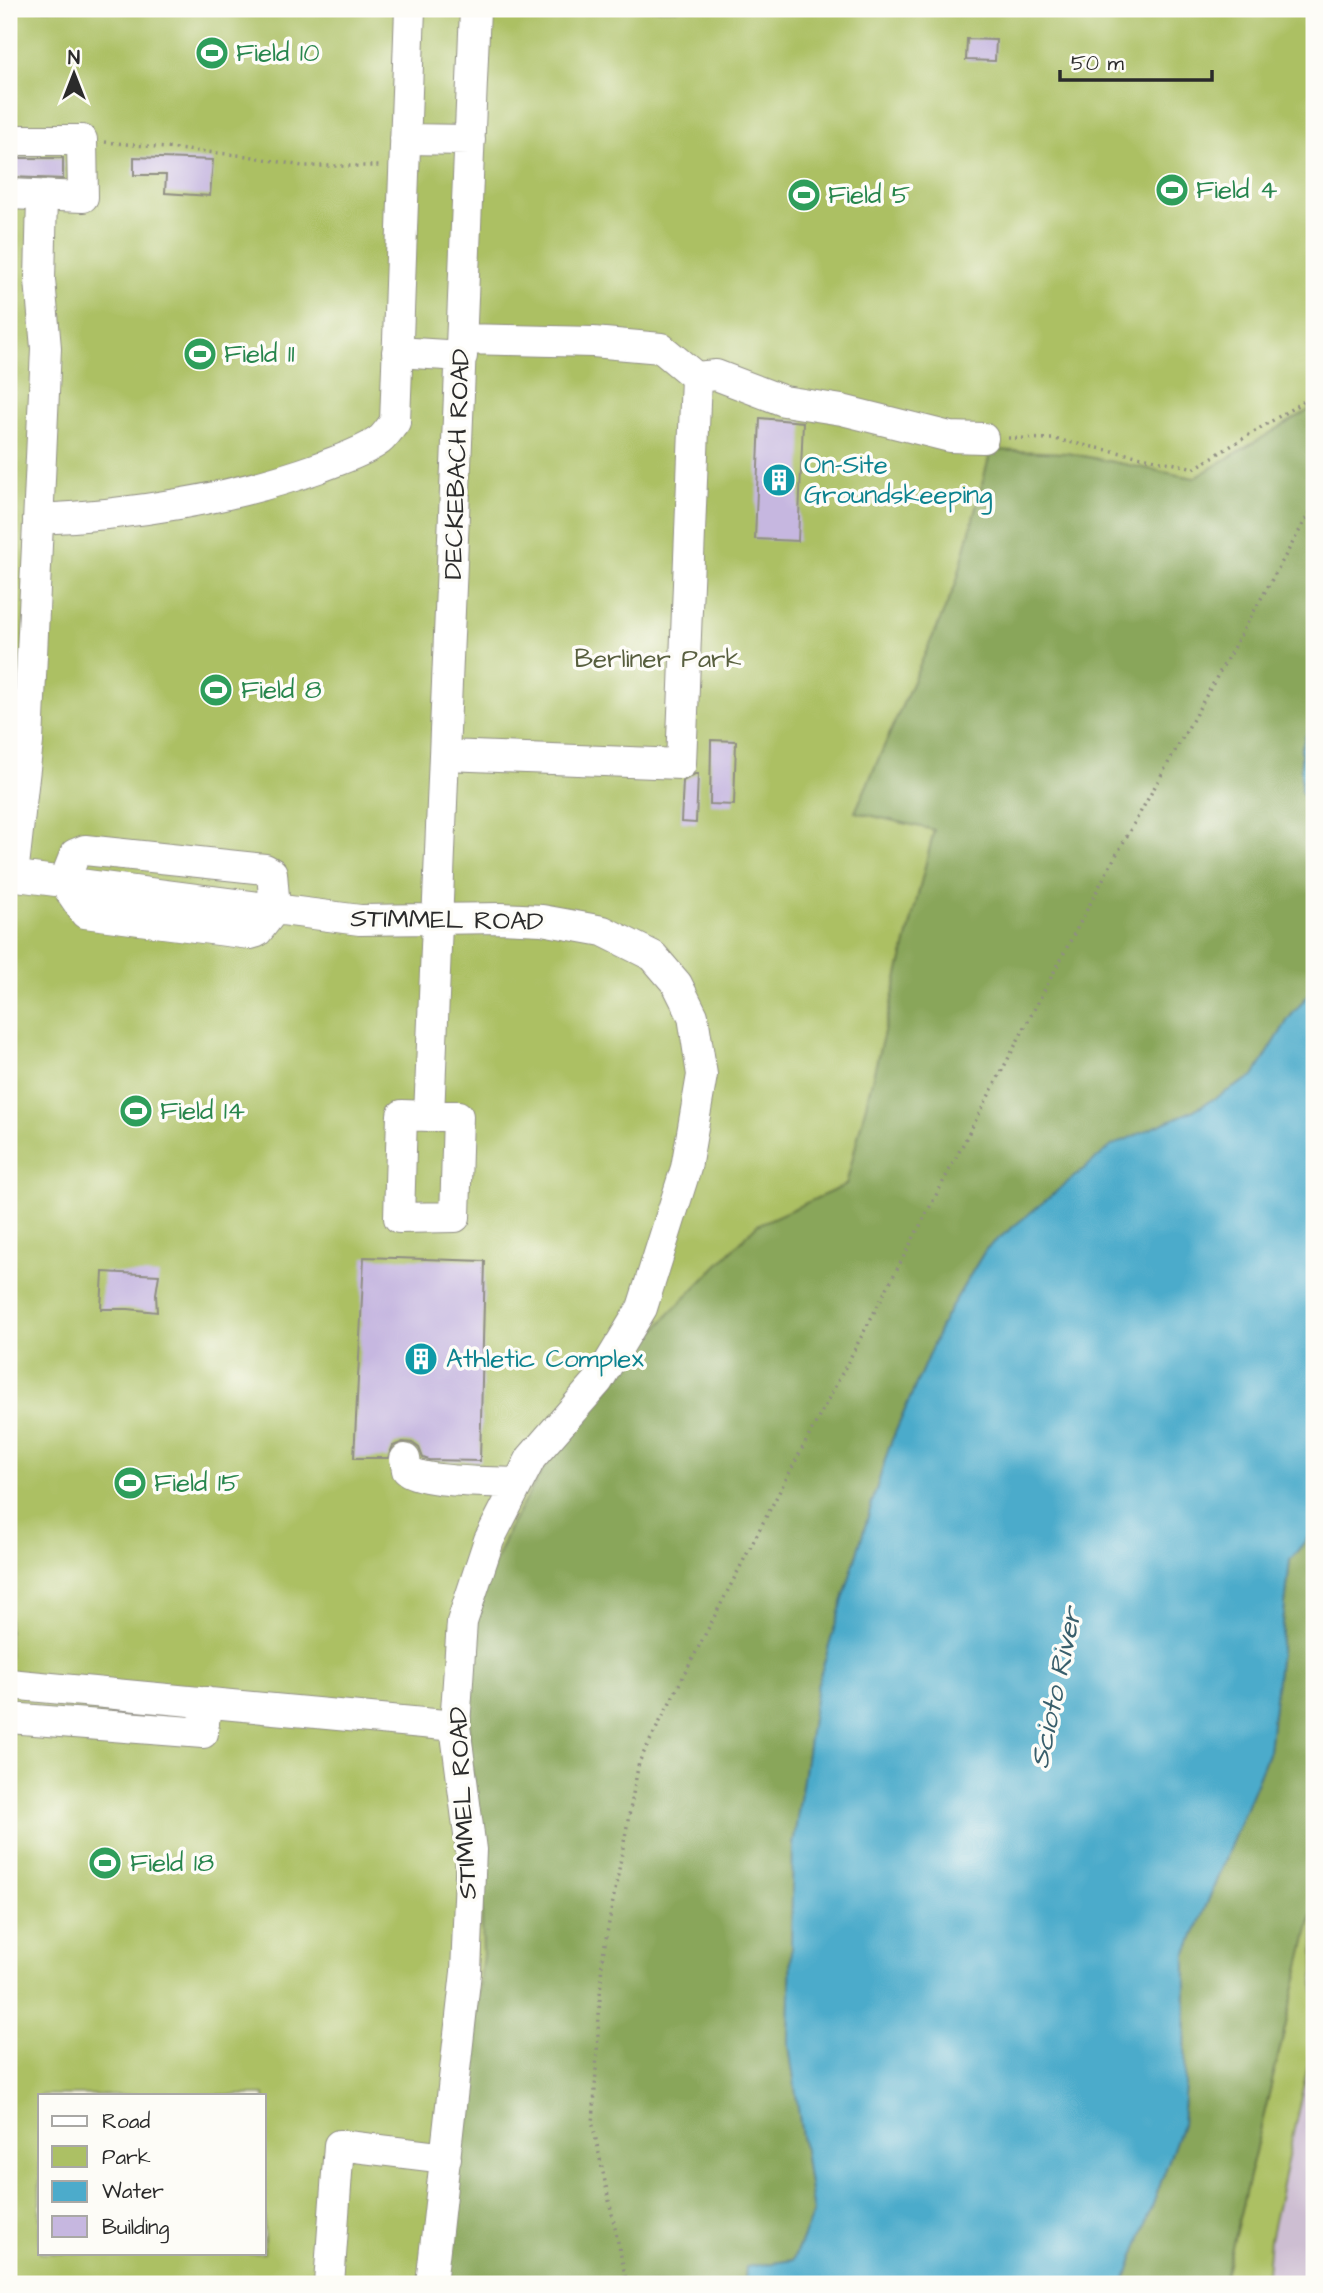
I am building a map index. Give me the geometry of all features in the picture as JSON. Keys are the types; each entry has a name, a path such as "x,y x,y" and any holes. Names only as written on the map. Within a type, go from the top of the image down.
{"street":[{"path":"38,519 77,518 168,505 286,479 351,456 379,441 394,422 410,9"},
{"name":"DECKEBACH ROAD","path":"429,1116 475,9"},
{"path":"9,141 82,140 83,197 9,194"},
{"path":"405,152 470,140"},
{"path":"11,875 28,741 46,348 40,280 42,197"},
{"path":"397,352 593,342 662,348 696,377 716,375 784,401 842,410 950,437 983,438"},
{"path":"446,755 681,764 696,377"},
{"name":"STIMMEL ROAD","path":"11,875 360,920 501,918 542,920 603,931 628,941 653,956 677,984 693,1016 702,1075 686,1168 642,1308 597,1381 531,1458 489,1540 462,1622 455,1726 471,1850 466,1972 431,2284"},
{"path":"405,1459 407,1470 412,1474 518,1483"},
{"path":"9,1684 455,1726"},
{"path":"9,1718 203,1733 206,1702"},
{"path":"329,2284 339,2145 446,2158"}],"path":[{"path":"82,140 248,156 302,166 405,152"},
{"path":"983,438 1054,439 1195,468 1314,395"},
{"path":"626,2284 593,2126 602,1960 639,1762 1110,866 1314,505"}],"shaded area":[{"path":"1314,2037 1314,2284 1266,2284 1270,2240"}],"green space":[{"name":"Berliner Park","path":"9,9 1314,9 1314,715 1301,749 1301,791 1314,810 1314,988 1289,1018 746,2267 745,2284 9,2284"},
{"path":"1314,407 1314,715 1301,749 1301,791 1314,810 1314,988 1289,1018 1254,1076 1048,1199 986,1249 944,1319 889,1447 817,1686 793,1846 789,2045 813,2213 793,2260 746,2267 745,2284 445,2284 483,1954 480,1857 469,1741 471,1657 480,1599 509,1528 548,1461 669,1314 757,1225 846,1185 934,830 855,812 956,584 991,450 1068,453 1194,478"},
{"path":"1314,1530 1314,1908 1223,2284 1124,2284 1182,2124 1186,1955 1269,1751 1290,1560"},
{"path":"1314,1908 1314,2037 1270,2240 1266,2284 1223,2284"}],"water":[{"path":"1314,715 1314,810 1301,791 1301,749"},
{"name":"Scioto River","path":"1314,988 1314,1530 1290,1560 1269,1751 1186,1955 1182,2124 1124,2284 745,2284 746,2267 793,2260 813,2213 789,2045 793,1846 817,1686 889,1447 944,1319 986,1249 1113,1145 1192,1111 1254,1076 1289,1018"}],"building":[{"path":"967,39 996,40 995,61 966,60"},
{"path":"134,157 213,160 210,196 165,193 166,175 134,175"},
{"path":"9,158 63,158 63,179 9,177"},
{"name":"On-Site Groundskeeping","path":"760,418 803,422 798,541 755,539"},
{"path":"711,740 736,741 734,805 710,804"},
{"path":"698,774 696,823 681,822 683,781"},
{"name":"Athletic Complex","path":"364,1257 485,1261 480,1461 429,1460 423,1458 419,1448 412,1443 403,1442 393,1446 388,1458 354,1458"},
{"path":"103,1272 159,1275 157,1312 101,1309"}],"place":[{"name":"Field 10","path":"212,53"},
{"name":"Field 4","path":"1172,190"},
{"name":"Field 5","path":"804,195"},
{"name":"Field 11","path":"200,354"},
{"name":"On-Site Groundskeeping","path":"779,480"},
{"name":"Field 8","path":"216,690"},
{"name":"Field 14","path":"136,1111"},
{"name":"Athletic Complex","path":"421,1359"},
{"name":"Field 15","path":"130,1483"},
{"name":"Field 18","path":"105,1863"}]}
